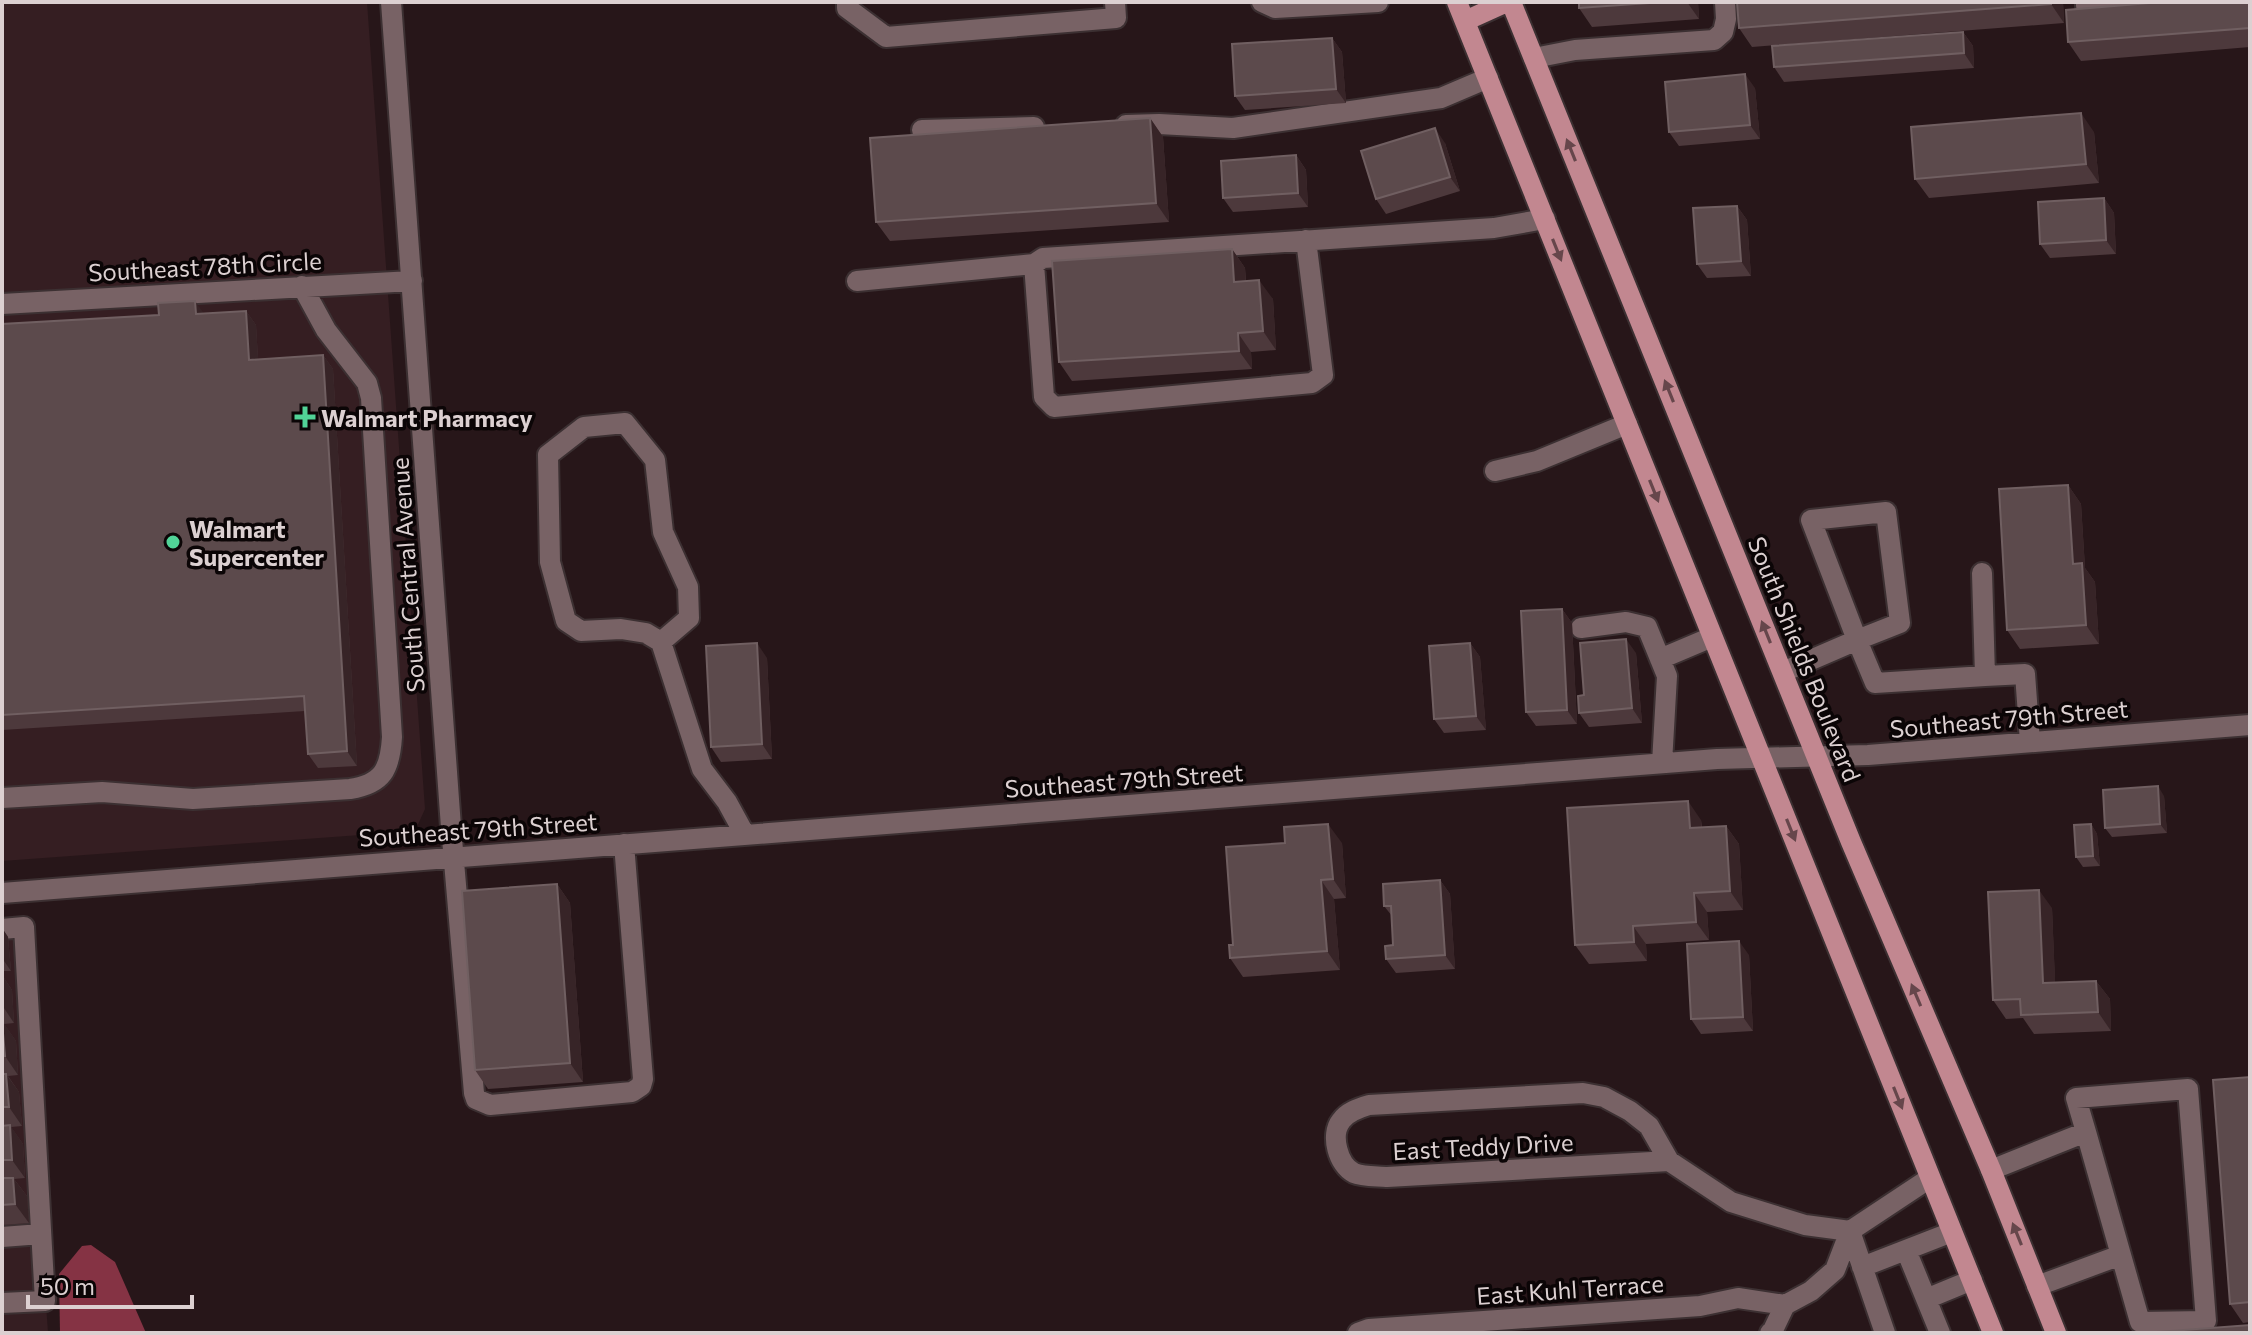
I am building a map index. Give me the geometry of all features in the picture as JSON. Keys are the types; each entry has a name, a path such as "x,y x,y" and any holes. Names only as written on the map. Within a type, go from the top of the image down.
{"main road":[{"path":"1457,2 1972,1280 1989,1332"},
{"path":"1465,21 1509,2"},
{"name":"South Shields Boulevard","path":"1509,2 1851,842 1991,1170 2056,1333"}],"street":[{"name":"South Central Avenue","path":"391,2 454,857 476,1099 490,1105 632,1092 641,1086 643,1079 624,844"},
{"path":"847,2 847,8 886,37 1116,18 1115,2"},
{"path":"1262,2 1275,8 1378,2"},
{"path":"1534,58 1587,48 1714,40 1723,32 1725,2"},
{"path":"2086,2 2086,6 2149,2"},
{"path":"1112,125 1233,128 1441,98 1488,78"},
{"path":"922,130 1048,127"},
{"path":"857,281 1034,264 1043,258 1494,228 1545,219"},
{"path":"1034,264 1044,397 1054,407 1312,383 1323,375 1306,240"},
{"name":"Southeast 78th Circle","path":"2,304 412,281"},
{"path":"2,798 102,792 193,799 350,789 377,781 385,772 392,737 371,398 367,383 326,330 302,286"},
{"path":"661,642 689,618 688,587 663,532 655,460 625,423 584,427 548,455 550,562 566,621 581,631 621,629 646,633 661,642 702,769 727,802 745,835"},
{"path":"1495,471 1537,461 1627,424"},
{"path":"1783,672 1857,640 1900,623 1886,512 1811,520 1857,640 1875,683 2025,674 2030,742"},
{"path":"1982,573 1985,676"},
{"path":"1581,628 1626,622 1647,627 1667,676 1662,763"},
{"path":"1660,659 1712,637"},
{"name":"Southeast 79th Street","path":"2,893 1662,763 1868,755 2250,725"},
{"path":"2,929 24,927 27,979 23,1033 25,1084 36,1135 45,1301 2,1303"},
{"path":"2,981 27,979"},
{"path":"2188,1089 2206,1321 2140,1322 2086,1132 2076,1098 2188,1089"},
{"name":"East Teddy Drive","path":"1583,1093 1604,1097 1649,1126 1669,1161 1387,1177 1354,1173 1341,1161 1336,1144 1338,1125 1344,1117 1369,1105 1583,1093"},
{"path":"1991,1170 2086,1132"},
{"path":"13,1137 36,1135"},
{"path":"1669,1161 1731,1202 1805,1225 1850,1231"},
{"path":"1770,1333 1785,1305 1811,1291 1835,1270 1850,1231 1930,1178"},
{"path":"14,1187 39,1185"},
{"path":"1850,1231 1885,1333"},
{"path":"1862,1267 1952,1232"},
{"path":"2,1237 41,1234"},
{"path":"1906,1250 1940,1333"},
{"path":"2037,1286 2121,1255"},
{"path":"1926,1299 1972,1280"},
{"name":"East Kuhl Terrace","path":"1358,1333 1369,1329 1700,1306 1738,1298 1785,1305"}],"shaded area":[{"path":"2,2 367,2 425,809 415,831 2,861"},
{"path":"18,921 48,1332 2,1333 2,922"},
{"path":"91,1245 115,1262 146,1333 60,1333 59,1274 82,1246"}],"building":[{"path":"1579,2 1664,2 1579,8"},
{"path":"1737,2 2051,2 2051,4 1739,28"},
{"path":"2162,2 2250,2 2250,28 2068,42 2066,10"},
{"path":"1963,32 1964,53 1774,67 1772,46"},
{"path":"1332,38 1336,89 1235,96 1232,44"},
{"path":"1745,74 1750,125 1669,132 1665,82"},
{"path":"2081,113 2086,164 1915,179 1911,127"},
{"path":"1150,118 1156,203 876,222 870,138"},
{"path":"1435,128 1450,177 1376,199 1361,151"},
{"path":"1296,155 1298,193 1223,198 1221,161"},
{"path":"2104,198 2106,240 2040,244 2038,202"},
{"path":"1737,206 1741,261 1697,264 1693,208"},
{"path":"1232,249 1234,282 1259,280 1263,331 1238,333 1239,351 1059,362 1052,261"},
{"name":"Walmart Supercenter","path":"195,301 196,314 246,311 249,360 323,355 347,751 308,754 304,696 2,715 2,324 159,315 158,303"},
{"path":"2068,485 2073,564 2082,563 2086,625 2007,630 1999,489"},
{"path":"1562,609 1567,710 1526,712 1521,611"},
{"path":"1626,639 1632,708 1579,713 1578,696 1584,695 1580,643"},
{"path":"757,643 762,744 711,747 706,646"},
{"path":"1470,643 1476,716 1434,719 1429,646"},
{"path":"2158,786 2160,824 2105,828 2103,790"},
{"path":"1688,801 1690,828 1726,826 1730,891 1694,893 1696,922 1633,926 1634,942 1575,945 1567,808"},
{"path":"1328,824 1333,879 1321,880 1327,951 1230,958 1229,945 1233,945 1226,847 1285,843 1284,827"},
{"path":"2091,824 2093,856 2076,857 2074,825"},
{"path":"1440,880 1445,955 1386,959 1385,946 1393,945 1391,906 1384,906 1383,884"},
{"path":"557,884 570,1063 475,1070 462,891"},
{"path":"2039,890 2043,983 2096,981 2098,1012 2021,1015 2020,999 1993,1000 1988,892"},
{"path":"1739,941 1743,1017 1691,1019 1687,944"},
{"path":"2,1022 5,1056 2,1056"},
{"path":"2,1074 6,1074 9,1107 2,1107"},
{"path":"2250,1077 2250,1302 2230,1304 2213,1080"},
{"path":"10,1125 12,1160 2,1160 2,1126"},
{"path":"2,1178 13,1178 15,1204 2,1205"},
{"path":"2250,1325 2250,1333 2144,1333"}],"place":[{"name":"Walmart Pharmacy","path":"305,417"},
{"name":"Walmart Supercenter","path":"173,542"}]}
